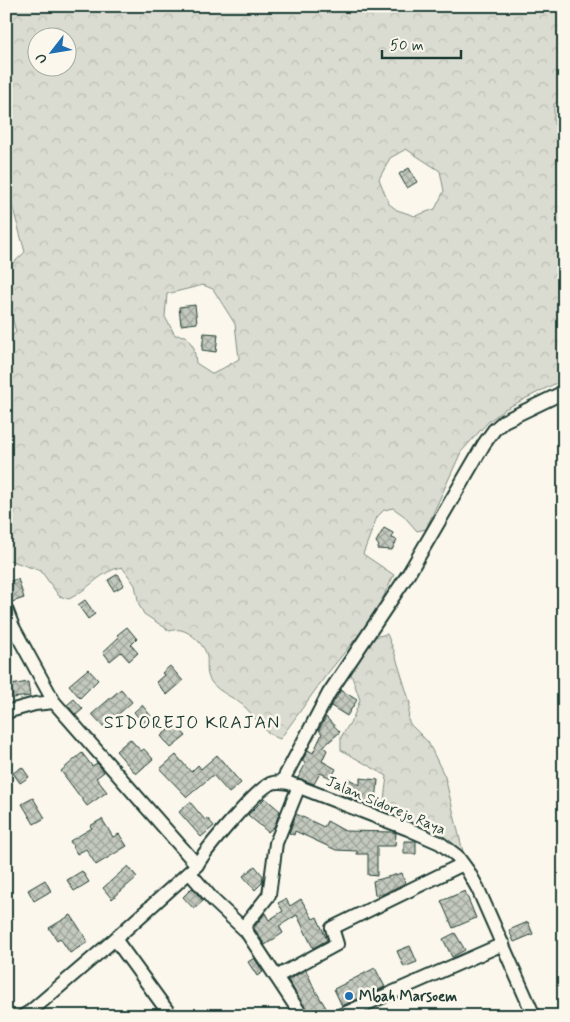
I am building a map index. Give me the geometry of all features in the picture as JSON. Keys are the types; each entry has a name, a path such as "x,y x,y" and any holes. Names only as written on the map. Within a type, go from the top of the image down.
{"street":[{"path":"27,1013 115,939 206,850 268,784 282,782 329,693 409,573 494,430 514,416 564,392"},
{"path":"6,609 13,627 54,702 191,863 214,901 243,928 302,1016"},
{"path":"6,712 35,704 54,702"},
{"name":"Jalan Sidorejo Raya","path":"282,782 299,786 440,843 457,856 478,889 534,1016"},
{"path":"243,928 269,895 276,843 299,786"},
{"path":"276,977 337,944 332,928 462,864"},
{"path":"115,939 171,1016"},
{"path":"339,1016 503,944"}],"green space":[{"path":"6,6 564,6 564,98 554,104 554,124 564,132 564,379 505,409 488,422 461,452 426,529 417,531 403,515 393,508 384,510 377,517 363,554 394,575 374,616 327,674 280,739 269,734 242,704 219,690 212,683 208,673 206,653 197,640 185,631 170,631 144,614 139,605 135,585 122,567 101,576 69,599 59,596 41,571 6,559 6,342 16,332 6,295 6,270 25,252 12,205 6,203","holes":["406,149 440,171 444,191 435,209 415,216 397,210 389,204 379,179 390,158","203,285 213,289 235,324 239,359 213,374 196,363 194,348 186,336 175,335 165,317 167,294"]},
{"path":"387,634 410,703 408,720 428,742 445,777 463,852 381,810 387,776 341,750 341,737 353,718 360,700 351,674 363,650 374,637"}],"building":[{"path":"409,168 417,182 407,188 399,174"},
{"path":"195,305 197,323 181,325 179,307"},
{"path":"204,333 218,334 216,352 202,350"},
{"path":"384,528 393,533 392,538 397,540 392,550 377,549 379,546 376,542"},
{"path":"118,574 124,585 114,591 108,580"},
{"path":"18,579 24,598 12,602 6,582"},
{"path":"85,600 95,614 88,619 78,605"},
{"path":"127,627 137,639 131,645 138,653 129,661 121,652 110,661 103,652 119,637 117,635"},
{"path":"170,666 183,681 167,695 156,682"},
{"path":"88,669 98,680 80,698 69,685"},
{"path":"28,682 30,696 13,698 11,685"},
{"path":"121,689 132,702 104,727 92,714"},
{"path":"341,690 357,700 347,716 331,706"},
{"path":"74,699 83,709 76,715 67,705"},
{"path":"142,705 151,716 143,723 134,712"},
{"path":"326,717 340,732 323,747 327,750 322,761 336,769 331,778 320,773 314,784 298,778 306,763 302,761 308,750 313,753 322,734 319,730"},
{"path":"175,724 186,736 171,748 161,736"},
{"path":"130,739 141,751 144,749 153,759 136,774 116,751"},
{"path":"82,753 92,766 97,763 104,772 96,778 107,792 87,806 61,771"},
{"path":"176,755 191,772 198,765 201,769 217,755 241,783 229,793 213,775 187,797 160,769"},
{"path":"22,767 29,777 20,783 13,773"},
{"path":"347,778 360,785 360,778 378,780 376,802 354,800 340,793"},
{"path":"33,798 45,818 34,824 22,804"},
{"path":"265,798 280,811 274,827 268,832 248,815"},
{"path":"190,802 205,820 207,818 214,826 201,837 179,812"},
{"path":"296,814 324,827 327,821 345,831 393,832 396,833 395,846 377,846 377,876 368,875 368,854 357,854 357,851 336,850 295,831 294,835 289,833"},
{"path":"102,819 113,837 119,834 127,846 96,865 86,849 77,854 70,841 92,828 90,826"},
{"path":"404,841 416,841 416,854 404,854"},
{"path":"128,866 137,877 112,899 103,888"},
{"path":"255,866 263,876 262,883 255,890 243,876"},
{"path":"82,871 89,882 74,891 67,880"},
{"path":"402,873 405,883 383,894 375,895 373,881"},
{"path":"45,880 51,891 34,901 28,890"},
{"path":"192,888 203,901 194,909 183,897"},
{"path":"465,891 476,918 453,928 441,901"},
{"path":"286,899 290,906 301,899 313,919 317,917 327,940 313,948 297,915 279,926 283,933 265,945 254,928 265,913 269,920 283,911 278,903"},
{"path":"71,915 88,942 70,953 60,938 57,940 49,928"},
{"path":"528,922 533,934 514,942 509,930"},
{"path":"455,933 465,950 452,957 443,939"},
{"path":"410,946 417,962 404,967 397,951"},
{"path":"254,958 263,972 257,976 248,962"},
{"path":"375,968 385,987 342,1006 334,989"},
{"path":"306,970 314,988 331,1016 310,1016 288,980"}],"place":[{"name":"Mbah Marsoem","path":"349,996"}],"district":[{"name":"SIDOREJO KRAJAN","path":"192,722"}]}
